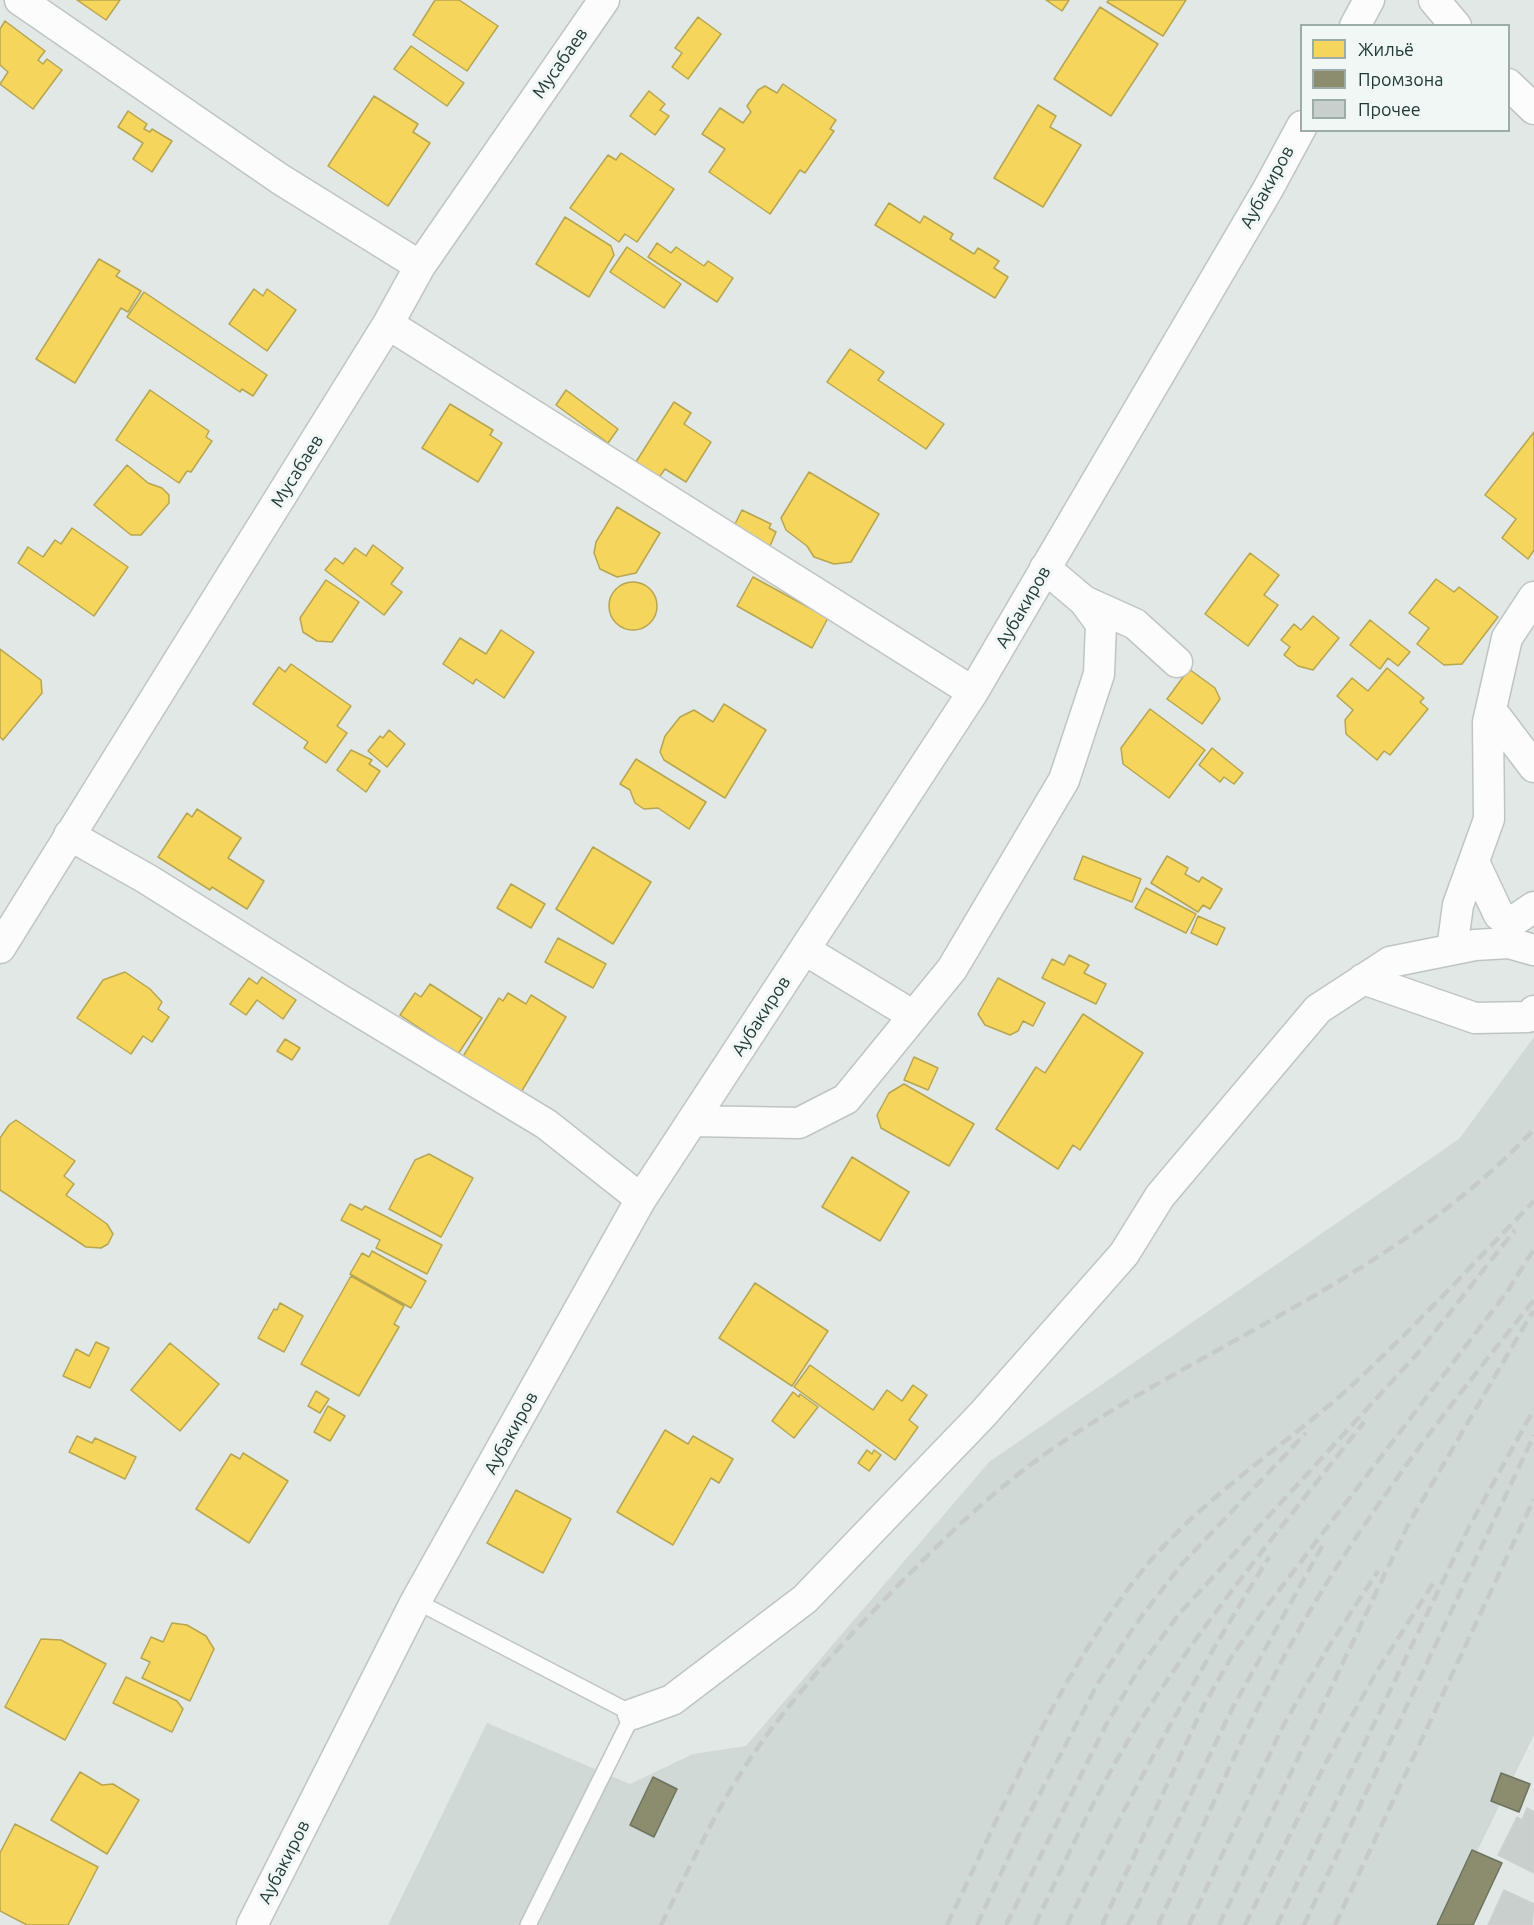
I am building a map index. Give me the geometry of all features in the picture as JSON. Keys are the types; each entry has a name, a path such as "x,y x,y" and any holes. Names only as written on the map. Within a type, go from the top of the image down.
{"street":[{"path":"20,0 280,179 420,266"},
{"name":"Мусабаев","path":"0,948 388,324 420,266 604,0"},
{"path":"1356,24 1369,0"},
{"path":"1434,0 1454,24"},
{"path":"1510,85 1534,109"},
{"name":"Аубакиров","path":"252,1925 416,1601 641,1199 973,692 1268,189 1300,130"},
{"path":"388,324 973,692"},
{"path":"692,1121 799,1123 846,1100 951,969 1064,780 1099,674 1101,624 1084,601 1045,568"},
{"path":"1452,949 1458,904 1489,819 1488,722 1507,638 1534,597"},
{"path":"1084,601 1135,624 1177,662"},
{"path":"1491,710 1534,767"},
{"path":"69,835 147,879 337,998 546,1124 641,1199"},
{"path":"1474,862 1499,915 1512,922 1534,907"},
{"path":"633,1714 672,1700 805,1599 981,1415 1116,1263 1160,1196 1318,1009 1390,962 1452,949 1509,943 1534,950"},
{"path":"805,950 914,1016"},
{"path":"1363,979 1475,1018 1528,1017 1534,1011"}],"lane":[{"path":"416,1601 633,1714 528,1925"}],"shaded area":[{"path":"1534,1037 1534,1735 1441,1925 388,1925 487,1723 630,1784 693,1754 746,1746 989,1462 1459,1139"}],"building: Жильё":[{"path":"77,0 120,0 106,20"},
{"path":"435,0 459,0 498,26 467,71 413,35"},
{"path":"1046,0 1069,0 1062,11"},
{"path":"1109,0 1186,0 1163,36 1107,2"},
{"path":"1100,7 1158,44 1111,116 1054,79"},
{"path":"698,17 721,34 688,79 672,67 682,53 675,48"},
{"path":"5,21 45,51 38,60 43,64 47,59 62,70 33,109 0,84 8,72 0,65 0,29"},
{"path":"411,46 464,83 447,106 394,69"},
{"path":"783,84 836,120 830,129 834,131 805,173 800,170 770,214 709,172 725,149 702,134 720,108 743,123 751,112 747,106 758,90 765,86 777,93"},
{"path":"649,91 665,104 660,110 669,116 655,135 630,116"},
{"path":"374,96 418,124 413,132 430,143 388,206 328,166"},
{"path":"1038,105 1056,116 1050,127 1081,145 1043,207 994,178"},
{"path":"128,111 147,124 144,129 150,132 152,129 172,141 152,172 133,159 143,143 118,127"},
{"path":"621,153 674,189 637,242 625,234 619,242 570,208 608,155 616,160"},
{"path":"889,203 920,223 924,216 953,234 950,239 974,254 978,248 999,261 994,268 1008,277 995,298 875,225"},
{"path":"565,217 611,246 614,255 589,297 536,264"},
{"path":"657,243 671,253 676,247 704,266 708,261 733,278 717,302 648,257"},
{"path":"627,247 681,284 664,308 610,272"},
{"path":"99,259 120,271 116,276 141,291 128,312 121,308 75,383 36,359"},
{"path":"254,289 263,296 267,289 296,310 267,351 229,324"},
{"path":"144,292 267,375 253,396 242,389 240,392 127,317"},
{"path":"850,349 884,372 878,380 944,424 926,449 827,382"},
{"path":"150,390 209,431 206,437 212,441 191,472 187,471 179,483 116,440"},
{"path":"566,390 618,429 608,443 556,405"},
{"path":"674,402 691,413 684,424 711,442 686,482 665,469 658,479 634,465"},
{"path":"450,404 493,430 490,435 502,443 478,482 422,448"},
{"path":"1534,432 1534,550 1528,559 1502,538 1516,519 1485,495"},
{"path":"127,465 148,483 162,488 169,495 169,503 141,535 131,535 94,505"},
{"path":"809,472 879,514 851,562 834,564 814,557 807,546 786,530 781,518"},
{"path":"617,507 660,533 636,573 617,577 600,569 594,553 596,542"},
{"path":"742,510 771,524 769,528 776,532 770,546 732,530"},
{"path":"72,528 128,567 94,616 18,563 28,547 43,557 55,540 61,544"},
{"path":"373,545 403,568 391,584 402,592 384,615 325,570 335,558 343,564 355,548 366,556"},
{"path":"1250,553 1279,575 1264,595 1278,605 1248,646 1205,614"},
{"path":"753,577 828,618 812,648 737,606"},
{"path":"1436,579 1454,592 1459,587 1498,617 1462,664 1444,665 1417,644 1429,628 1409,613"},
{"path":"326,580 359,602 332,642 317,641 303,632 300,618"},
{"path":"633,582 650,589 657,606 650,623 633,630 616,623 609,606 616,589"},
{"path":"1313,616 1339,638 1313,670 1298,666 1284,655 1290,647 1281,640 1294,624 1301,630"},
{"path":"1370,620 1410,652 1398,666 1388,658 1380,669 1350,645"},
{"path":"501,630 534,652 504,698 476,679 473,684 443,664 460,638 486,654"},
{"path":"0,649 41,680 42,693 3,740 0,737"},
{"path":"291,664 351,706 337,726 347,733 326,763 304,748 308,742 253,704 279,667 285,672"},
{"path":"1387,668 1424,698 1420,702 1428,709 1390,755 1384,751 1377,760 1346,734 1345,720 1353,710 1337,696 1352,678 1368,691"},
{"path":"1189,669 1215,688 1220,699 1202,724 1167,699"},
{"path":"724,704 766,730 725,798 664,760 660,752 665,736 680,717 694,710 713,722"},
{"path":"1150,709 1205,750 1169,798 1123,764 1121,748"},
{"path":"389,730 405,744 387,767 368,751 380,736 383,738"},
{"path":"1212,748 1243,773 1234,784 1224,777 1220,782 1199,765"},
{"path":"351,750 372,760 369,764 380,771 366,792 337,770"},
{"path":"636,759 706,802 689,829 658,808 644,809 635,803 630,790 620,784"},
{"path":"197,809 241,838 228,858 264,881 247,909 212,887 210,890 158,857 187,813 192,817"},
{"path":"593,847 651,882 613,944 556,909"},
{"path":"1083,856 1141,879 1132,902 1074,879"},
{"path":"1167,856 1188,868 1185,874 1199,882 1202,877 1222,889 1210,909 1203,905 1198,912 1151,883"},
{"path":"511,884 545,904 531,928 497,908"},
{"path":"1146,888 1196,914 1186,933 1135,908"},
{"path":"1198,916 1225,928 1217,945 1191,933"},
{"path":"558,938 606,964 593,988 545,962"},
{"path":"1069,955 1089,965 1084,973 1106,984 1096,1004 1042,978 1052,959 1064,965"},
{"path":"125,972 150,989 162,1002 158,1009 169,1017 152,1042 143,1036 131,1054 77,1018 103,980"},
{"path":"262,977 296,1000 283,1019 257,1000 246,1015 230,1004 249,978 257,984"},
{"path":"998,978 1045,1003 1033,1026 1023,1021 1018,1031 1010,1035 985,1025 978,1014"},
{"path":"430,984 482,1018 458,1054 400,1015 415,993 421,997"},
{"path":"508,993 526,1004 531,995 566,1017 520,1094 462,1058 499,998 503,1001"},
{"path":"1083,1014 1143,1053 1080,1150 1073,1145 1058,1169 996,1129 1036,1067 1045,1073"},
{"path":"285,1039 300,1048 292,1060 277,1051"},
{"path":"914,1057 938,1068 928,1090 904,1080"},
{"path":"904,1084 974,1124 949,1166 881,1128 877,1115 889,1093"},
{"path":"16,1120 75,1161 64,1176 74,1184 66,1195 107,1224 113,1234 108,1244 101,1248 86,1247 0,1190 0,1138 9,1125"},
{"path":"429,1154 473,1178 441,1237 389,1209 415,1160"},
{"path":"852,1157 909,1192 880,1241 822,1207"},
{"path":"350,1204 362,1210 365,1206 442,1245 427,1274 376,1248 380,1240 341,1220"},
{"path":"372,1251 426,1281 411,1308 350,1274 362,1253 369,1257"},
{"path":"351,1276 404,1306 394,1324 399,1327 359,1396 301,1364"},
{"path":"755,1283 828,1331 792,1386 719,1338"},
{"path":"280,1303 303,1316 284,1352 258,1338 274,1309 277,1310"},
{"path":"96,1342 109,1348 90,1388 63,1376 76,1349 89,1356"},
{"path":"170,1343 219,1384 180,1431 131,1390"},
{"path":"810,1365 873,1410 887,1390 902,1401 913,1385 927,1395 909,1420 918,1427 895,1460 794,1387"},
{"path":"316,1391 329,1399 320,1413 308,1406"},
{"path":"793,1392 799,1397 800,1394 818,1407 794,1438 772,1421"},
{"path":"328,1406 345,1416 330,1441 314,1432"},
{"path":"665,1430 688,1444 693,1436 733,1459 719,1483 711,1478 673,1545 617,1512"},
{"path":"77,1436 92,1443 95,1438 136,1457 125,1479 69,1452"},
{"path":"867,1450 872,1454 874,1450 881,1455 869,1471 858,1463"},
{"path":"243,1453 288,1481 249,1543 196,1509 231,1454 240,1459"},
{"path":"516,1490 571,1519 543,1573 487,1543"},
{"path":"172,1623 187,1625 206,1636 214,1649 190,1701 142,1678 150,1662 141,1658 151,1637 163,1642"},
{"path":"41,1639 61,1640 106,1664 65,1740 5,1707"},
{"path":"126,1677 177,1701 183,1709 172,1732 113,1703"},
{"path":"80,1772 102,1785 113,1784 139,1800 107,1854 51,1820"},
{"path":"15,1824 98,1867 68,1925 27,1925 0,1911 0,1853"}],"building: Промзона":[{"path":"1501,1773 1530,1784 1519,1812 1491,1801"},
{"path":"653,1777 677,1789 654,1837 630,1825"},
{"path":"1472,1850 1502,1863 1473,1925 1437,1925"}],"building: Прочее":[{"path":"1527,1808 1534,1812 1534,1873 1498,1855 1517,1817 1522,1820"},
{"path":"1504,1890 1534,1904 1532,1925 1488,1925"}],"railway":[{"path":"661,1925 701,1843 761,1743 810,1681 846,1641 963,1521 1052,1449 1113,1410 1365,1265 1425,1224 1482,1180 1534,1129"},
{"path":"947,1925 1033,1745 1057,1701 1109,1616 1138,1576 1185,1524 1347,1390 1442,1297 1534,1201"},
{"path":"1006,1925 1106,1725 1140,1667 1179,1614 1418,1353 1515,1230"},
{"path":"1102,1925 1203,1707 1232,1656 1267,1606 1507,1292 1534,1249"},
{"path":"1158,1925 1230,1765 1289,1647 1311,1609 1389,1489 1445,1413 1534,1300"},
{"path":"1219,1925 1408,1525 1533,1311"},
{"path":"1277,1925 1468,1529 1534,1409"},
{"path":"1035,1925 1101,1790 1146,1712 1224,1600 1364,1422"},
{"path":"977,1925 1023,1826 1098,1683 1135,1625 1182,1564 1306,1433"},
{"path":"1304,1925 1534,1435"},
{"path":"1335,1925 1534,1499"},
{"path":"1128,1925 1233,1707 1325,1541"},
{"path":"1067,1925 1113,1831 1163,1738 1269,1557"},
{"path":"1189,1925 1282,1728 1327,1649 1378,1571"},
{"path":"1245,1925 1324,1766 1377,1671 1436,1579"}]}
